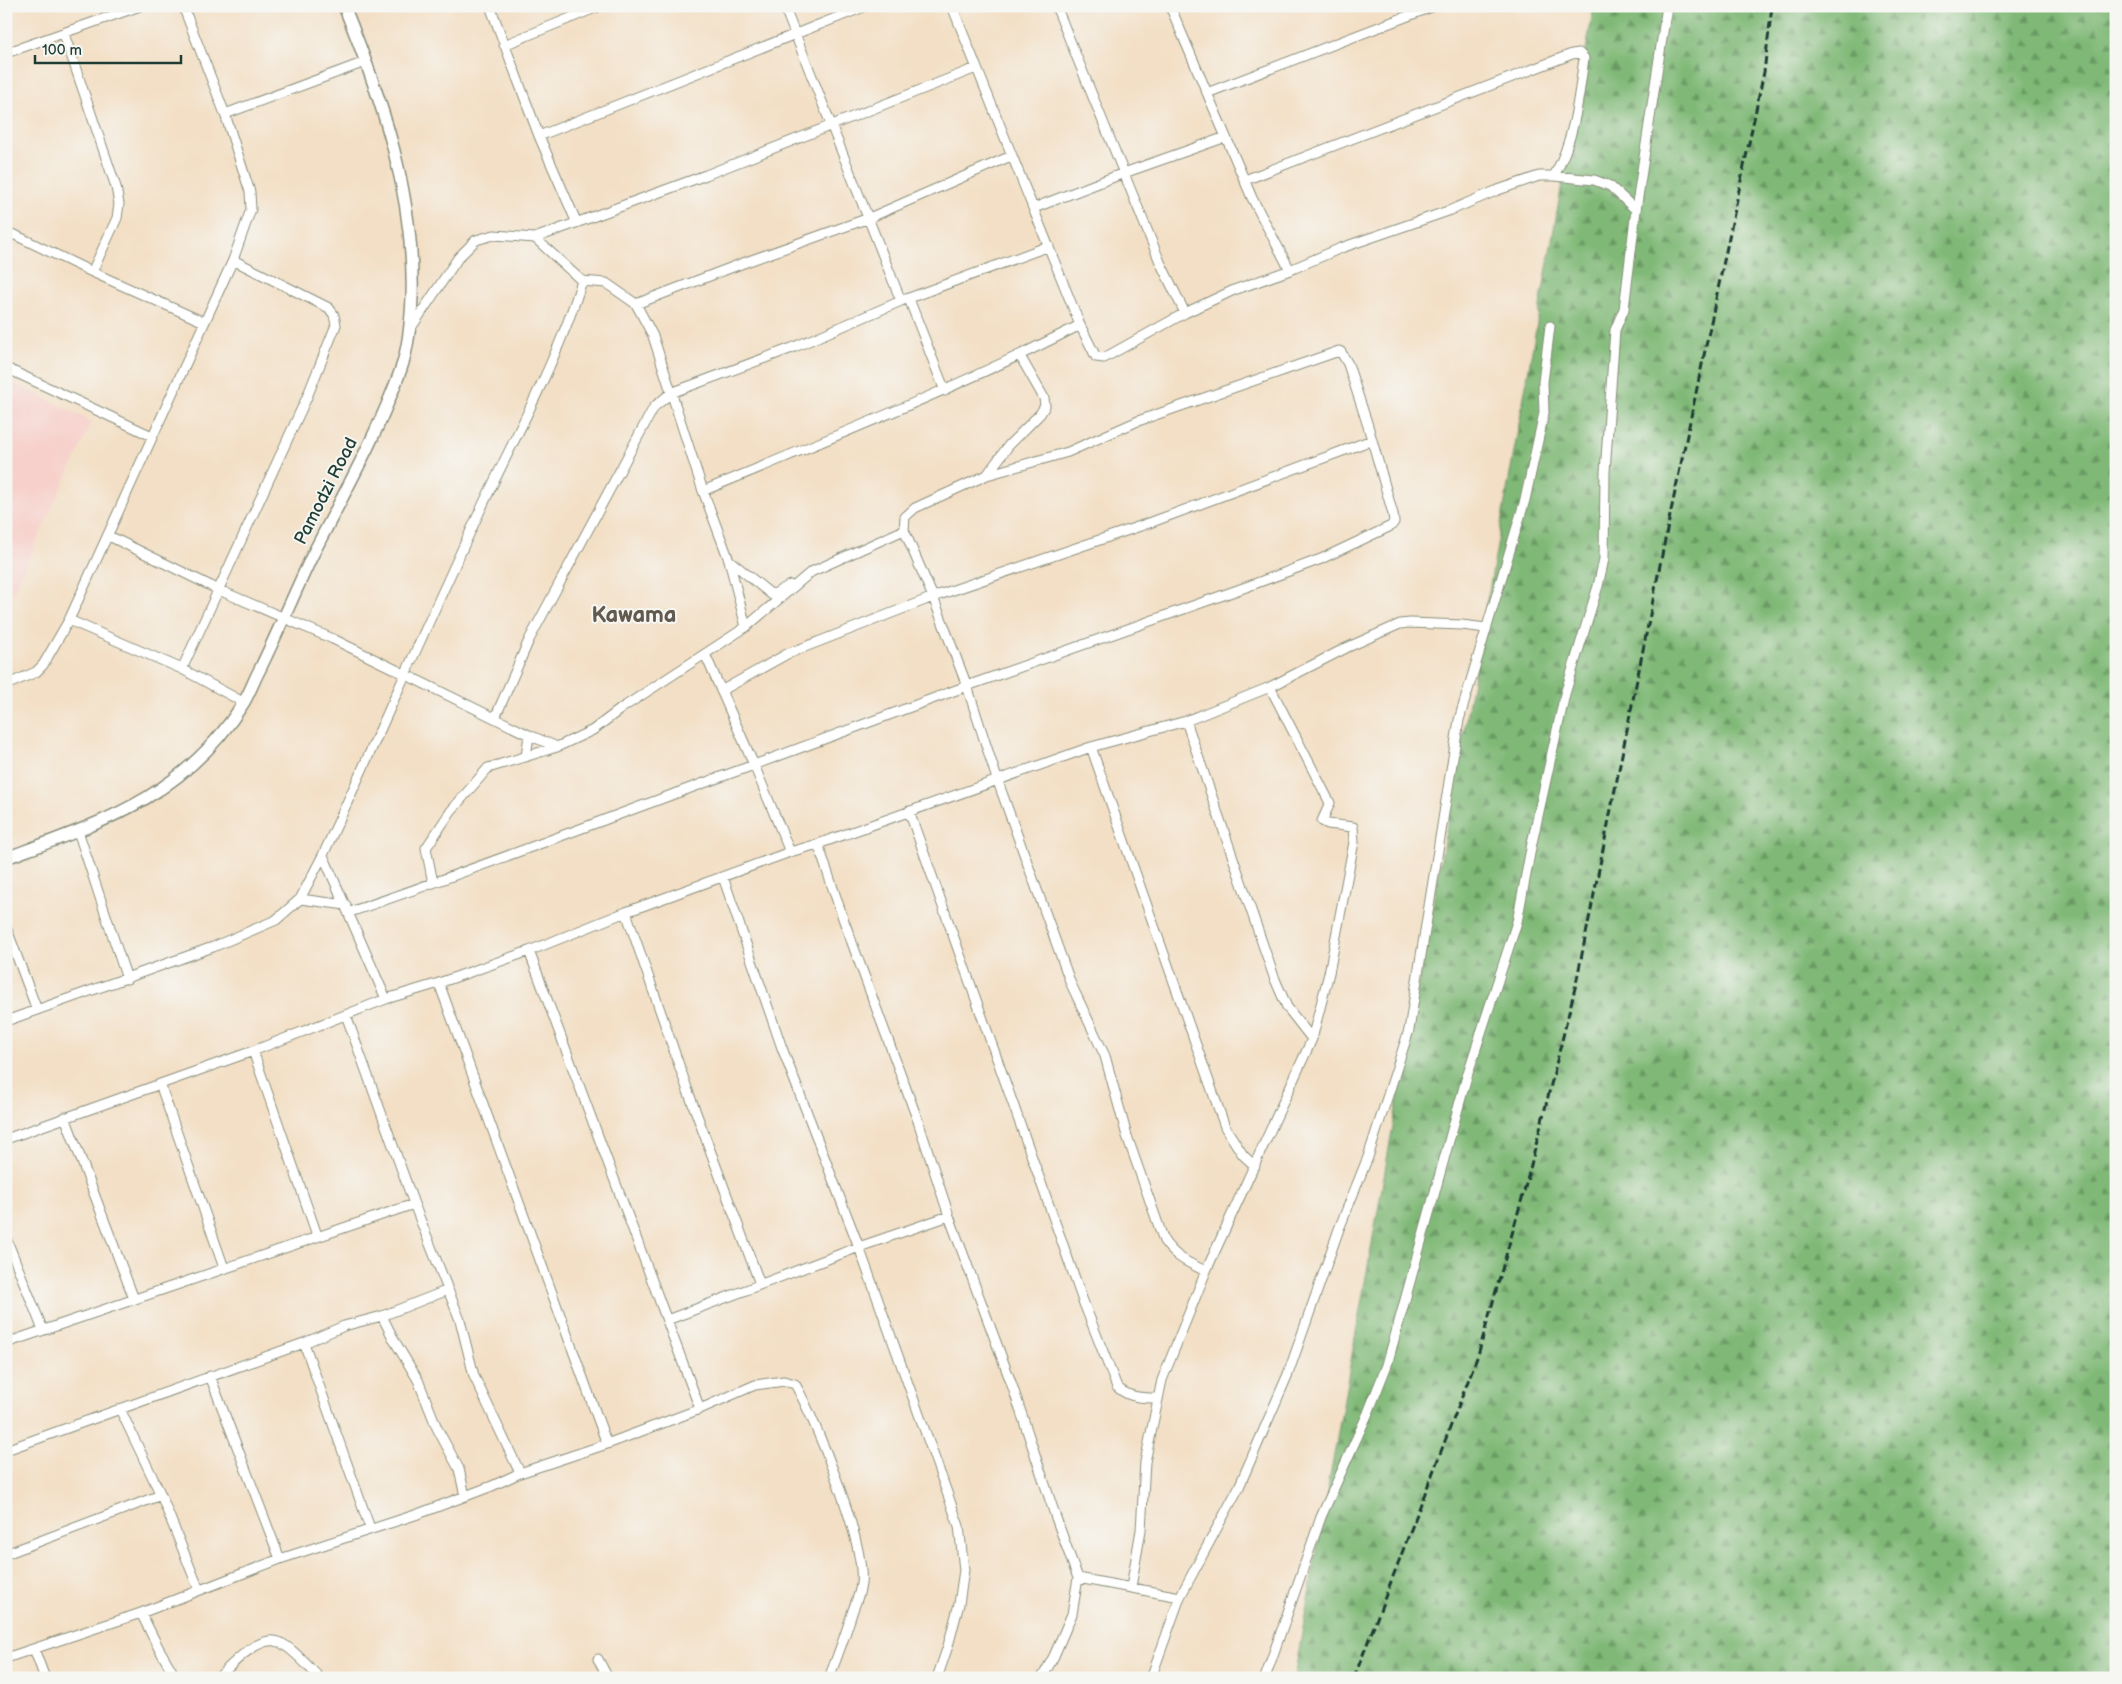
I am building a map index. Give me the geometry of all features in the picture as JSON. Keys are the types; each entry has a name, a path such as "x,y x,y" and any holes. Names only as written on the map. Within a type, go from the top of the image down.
{"street":[{"path":"6,685 36,672 43,665 70,620 233,260 251,209 252,202 225,114 183,6"},
{"name":"Pamodzi Road","path":"7,855 78,832 119,814 167,786 195,762 214,741 244,702 382,415 402,367 411,328 413,267 410,227 384,113 344,6"},
{"path":"490,6 539,136 576,221"},
{"path":"504,45 600,6"},
{"path":"784,6 869,218 944,391"},
{"path":"539,136 866,6"},
{"path":"952,6 1080,325 1096,357 1104,358 1185,313 1234,290 1538,176 1594,180 1610,186 1636,210"},
{"path":"1056,6 1160,262 1185,313"},
{"path":"1170,6 1263,221 1290,270"},
{"path":"1207,93 1434,6"},
{"path":"1265,1678 1321,1517 1368,1413 1387,1364 1467,1076 1517,922 1558,722 1573,665 1598,586 1604,559 1604,472 1612,350 1615,330 1624,309 1636,210 1667,6"},
{"path":"6,54 136,7"},
{"path":"64,34 116,187 119,204 116,218 92,272"},
{"path":"1245,180 1572,54 1579,53 1584,58 1574,121 1562,163 1554,176"},
{"path":"225,114 365,62"},
{"path":"411,328 458,258 476,240 494,235 535,238 576,221 706,175 976,68"},
{"path":"1034,208 1124,172 1226,138"},
{"path":"636,304 869,218 1011,156"},
{"path":"6,234 22,238 92,272 204,322"},
{"path":"535,238 582,281 606,283 636,304 653,336 703,491 729,560 746,627"},
{"path":"495,718 529,640 654,407 671,393 792,348 905,300 1049,246"},
{"path":"182,669 307,397 336,325 334,315 329,308 233,260"},
{"path":"6,1021 128,979 213,947 276,920 300,900 323,855 406,676 480,510 531,408 570,319 582,281"},
{"path":"703,491 944,391 1020,356 1080,325"},
{"path":"1151,1678 1180,1597 1239,1487 1288,1374 1339,1229 1368,1156 1409,1030 1459,720 1526,500 1544,412 1543,382 1550,326"},
{"path":"300,900 348,908 433,884 586,825 967,686 1265,580 1321,558 1391,526 1394,522 1393,514 1372,440 1348,364 1342,352 1339,351 1138,421 1068,452 987,475 915,508 905,517 904,530 933,597 967,686 1071,984 1106,1056 1127,1136 1164,1241 1172,1252 1182,1260 1206,1271"},
{"path":"987,475 998,457 1040,414 1045,406 1044,398 1020,356"},
{"path":"6,368 152,436"},
{"path":"721,691 787,654 933,597 1152,522 1372,440"},
{"path":"729,560 772,595 811,572 904,530"},
{"path":"108,536 219,590 333,639 406,676 557,747"},
{"path":"433,884 426,848 451,811 488,768 557,747 593,730 622,708 746,627 811,572"},
{"path":"70,620 182,669 244,702"},
{"path":"6,1139 253,1051 386,999 439,983 529,951 626,912 790,852 818,844 1091,747 1186,721 1270,687 1346,648 1400,624 1410,622 1486,628"},
{"path":"705,654 790,852"},
{"path":"1131,1587 1141,1530 1145,1462 1162,1380 1182,1326 1206,1271 1312,1039 1343,902 1354,842 1353,827 1328,824 1322,821 1330,803 1270,687"},
{"path":"1186,721 1274,976 1287,1006 1312,1039"},
{"path":"526,757 529,735"},
{"path":"1091,747 1225,1127 1244,1155 1255,1166"},
{"path":"910,811 1083,1301 1117,1387 1125,1394 1138,1398 1158,1398"},
{"path":"78,832 128,979"},
{"path":"818,844 844,921 918,1120 949,1216 1012,1385 1078,1578 1072,1614 1054,1656 1042,1678"},
{"path":"323,855 348,908 386,999"},
{"path":"723,877 782,1048 859,1247 959,1526 964,1570 952,1629 937,1678"},
{"path":"626,912 688,1091 760,1284"},
{"path":"6,927 38,1010"},
{"path":"529,951 700,1409"},
{"path":"439,983 608,1444"},
{"path":"346,1015 414,1204 460,1320 474,1376 520,1473"},
{"path":"253,1051 317,1235"},
{"path":"160,1084 224,1268"},
{"path":"65,1117 134,1299"},
{"path":"6,1344 317,1235 414,1204"},
{"path":"667,1320 859,1247 949,1216"},
{"path":"6,1238 43,1330"},
{"path":"6,1450 304,1343 344,1326 382,1316 448,1290"},
{"path":"382,1316 418,1380 437,1428 458,1469 465,1496"},
{"path":"304,1343 370,1528"},
{"path":"210,1376 280,1559"},
{"path":"6,1658 141,1612 280,1559 370,1528 418,1514 520,1473 608,1444 700,1409 755,1385 784,1381 794,1384 801,1395 849,1517 861,1568 861,1586 842,1646 829,1678"},
{"path":"120,1409 161,1494 199,1590"},
{"path":"6,1554 161,1494"},
{"path":"1078,1578 1180,1597"},
{"path":"141,1612 176,1678"},
{"path":"218,1678 254,1646 277,1641 284,1645 320,1678"},
{"path":"34,1649 45,1678"},
{"path":"598,1660 608,1678"}],"shaded area":[{"path":"6,379 92,422 6,607"}],"green space":[{"path":"1594,6 2116,6 2116,1678 1294,1678"}],"railway":[{"path":"1354,1678 1478,1355 1528,1177 1576,984 1668,525 1764,72 1772,6"}],"district":[{"name":"Kawama","path":"634,615"}]}
